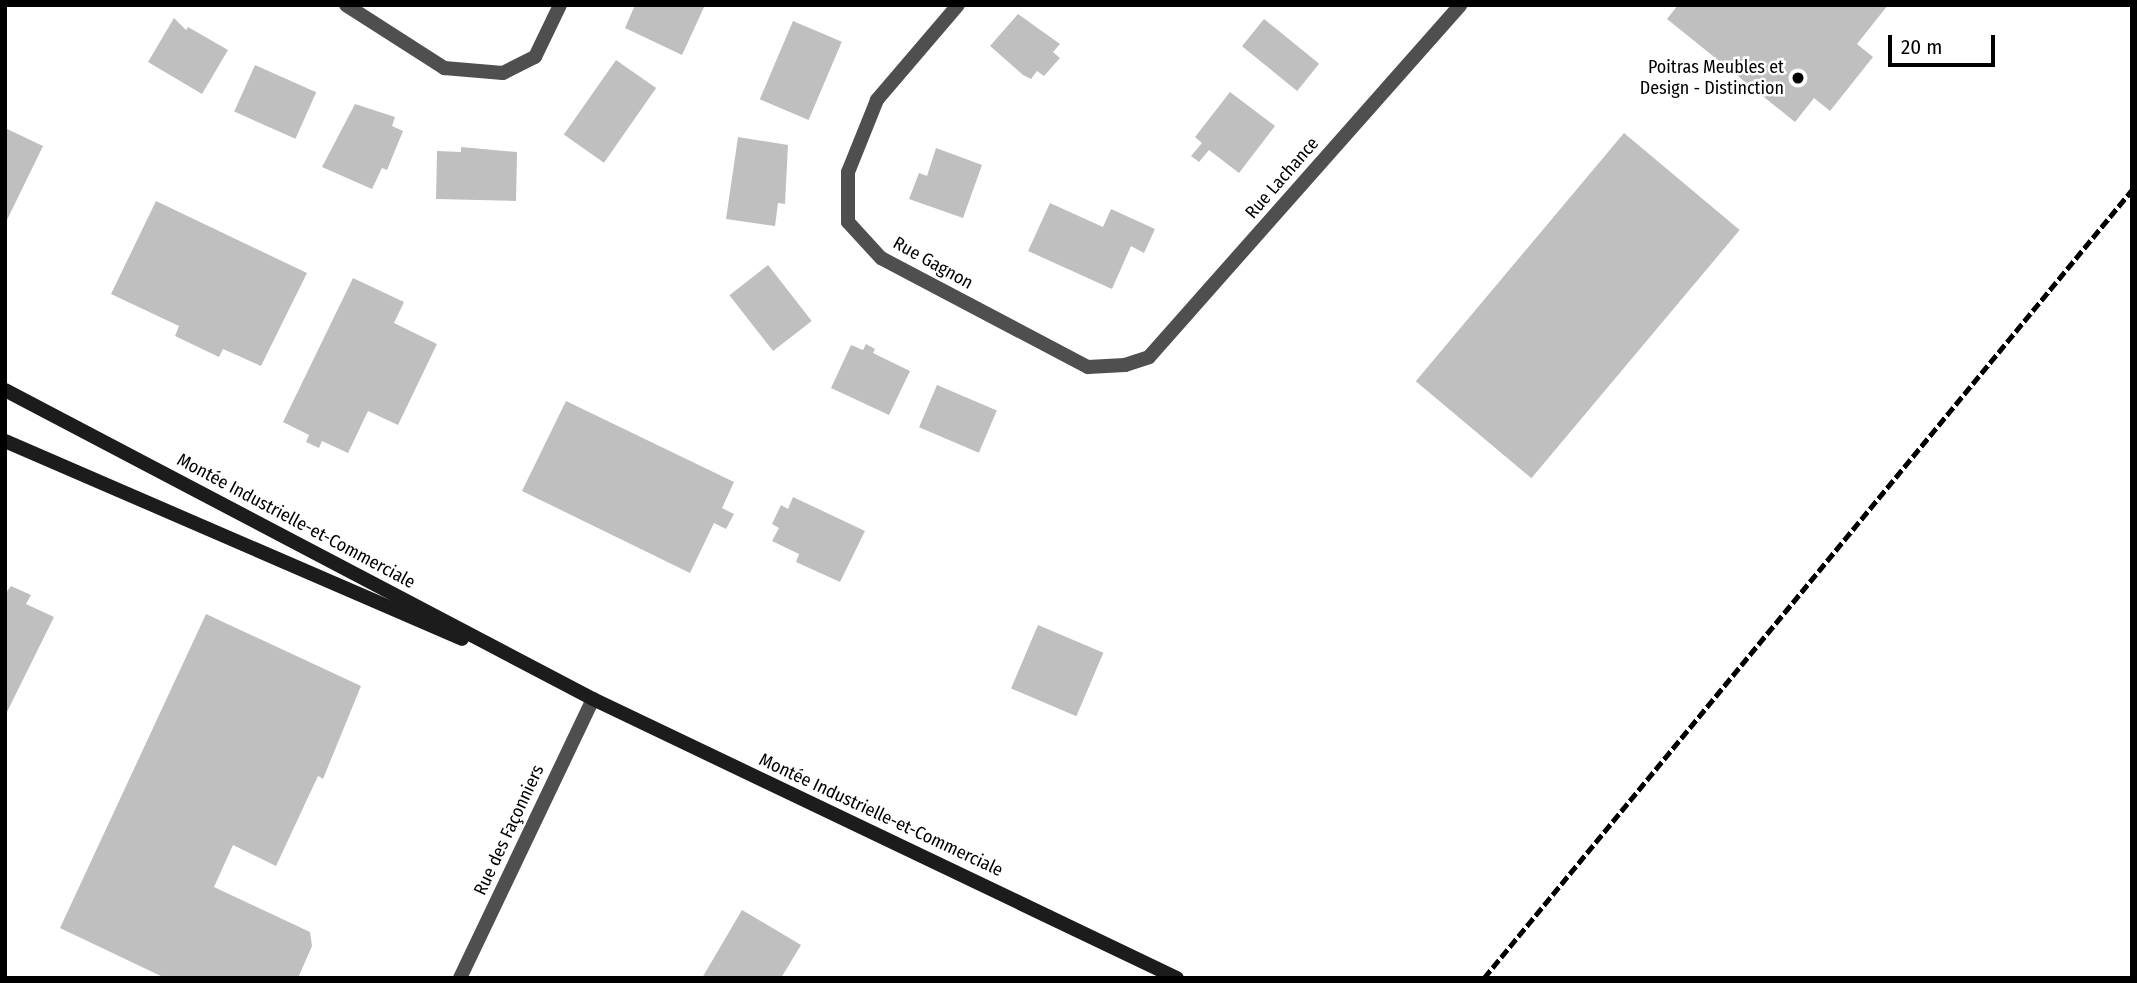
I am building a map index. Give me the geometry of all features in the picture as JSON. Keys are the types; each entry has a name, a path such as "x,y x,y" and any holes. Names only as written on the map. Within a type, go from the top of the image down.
{"main road":[{"name":"Montée Industrielle-et-Commerciale","path":"5,390 593,699 1177,978"},
{"name":"Montée Industrielle-et-Commerciale","path":"5,441 569,686"}],"street":[{"path":"346,5 444,68 503,73 535,57 560,5"},
{"name":"Rue Gagnon","path":"958,5 877,100 848,172 848,222 881,258 1088,367 1125,365"},
{"name":"Rue Lachance","path":"1125,365 1149,357 1460,5"},
{"name":"Rue des Façonniers","path":"460,978 593,699"}],"building":[{"path":"635,5 705,5 682,55 625,28"},
{"name":"Poitras Meubles et Design - Distinction","path":"1678,5 1888,5 1857,44 1873,57 1830,111 1814,98 1795,122 1667,19"},
{"path":"1018,14 1060,44 1053,52 1060,58 1044,76 1037,71 1031,79 1023,75 990,46"},
{"path":"174,18 186,30 188,27 228,50 202,94 148,62"},
{"path":"1264,19 1319,64 1297,91 1242,46"},
{"path":"793,21 842,42 809,120 760,99"},
{"path":"616,60 656,88 604,163 564,135"},
{"path":"255,65 316,92 295,139 234,112"},
{"path":"1230,92 1275,126 1239,173 1209,150 1199,162 1191,156 1202,143 1195,137"},
{"path":"355,104 395,117 392,126 403,131 387,170 382,168 372,189 322,167"},
{"path":"5,128 43,146 5,224"},
{"path":"1624,133 1740,230 1531,478 1416,381"},
{"path":"738,137 788,145 785,204 778,203 775,226 726,219"},
{"path":"461,147 517,152 516,201 436,199 437,151 461,152"},
{"path":"936,148 982,165 963,218 909,199 919,173 927,176"},
{"path":"156,201 307,273 261,366 223,349 219,357 175,336 179,326 111,294"},
{"path":"1050,203 1103,227 1111,209 1155,229 1144,253 1131,246 1112,289 1028,251"},
{"path":"768,265 812,321 773,351 729,295"},
{"path":"353,278 404,302 394,323 437,344 398,425 368,411 348,453 322,441 319,448 306,442 309,435 283,422"},
{"path":"866,344 875,349 873,353 910,371 889,415 831,388 851,345 863,350"},
{"path":"937,385 997,410 979,453 919,427"},
{"path":"566,401 734,482 722,508 734,514 726,529 714,523 690,573 522,491"},
{"path":"793,497 865,531 840,582 796,562 799,554 772,541 779,528 772,524 781,505 788,509"},
{"path":"11,586 31,595 26,604 54,617 5,716 5,594"},
{"path":"206,614 361,686 323,779 318,776 276,866 233,845 214,887 310,932 312,946 298,978 165,978 60,928"},
{"path":"1038,625 1103,653 1076,716 1011,689"},
{"path":"742,910 801,945 781,978 702,978"}],"railway":[{"path":"1484,978 2132,190"}],"place":[{"name":"Poitras Meubles et Design - Distinction","path":"1798,78"}]}
